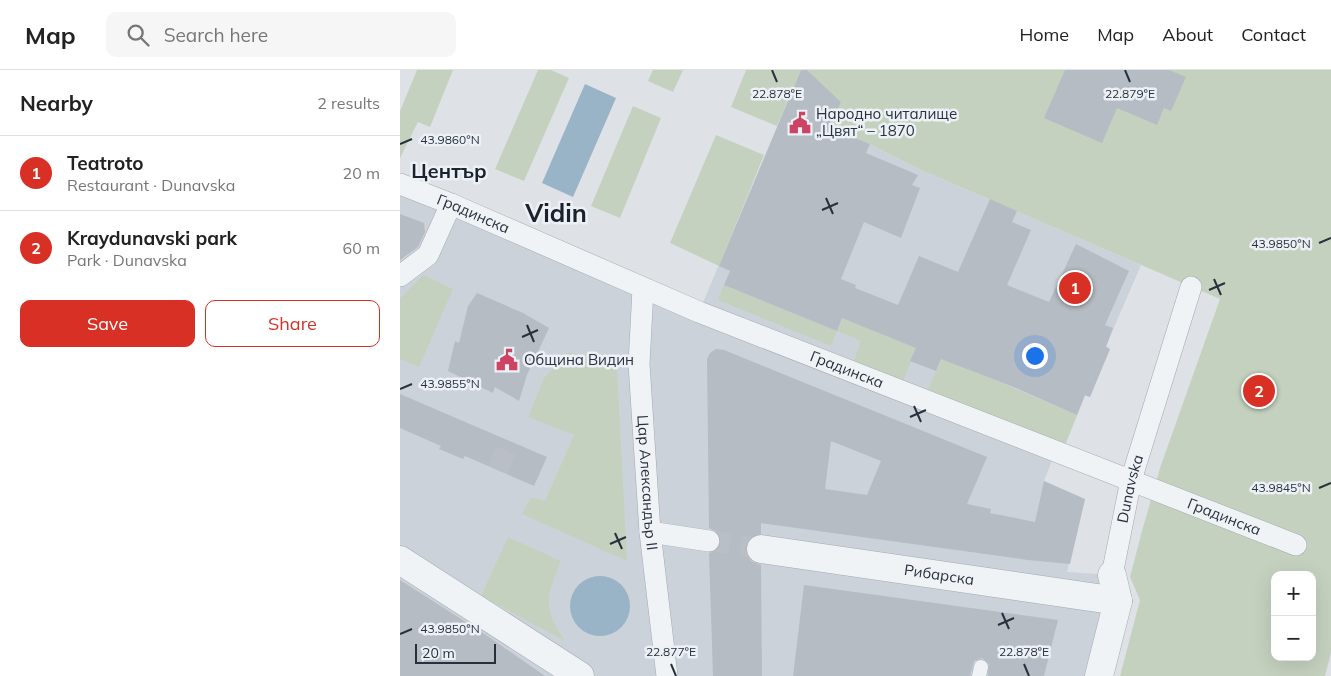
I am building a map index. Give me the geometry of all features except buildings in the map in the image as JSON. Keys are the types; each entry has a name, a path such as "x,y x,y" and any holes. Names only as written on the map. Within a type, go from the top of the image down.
{"street":[{"name":"Градинска","path":"400,184 451,204 643,289 1296,545"},
{"path":"400,276 428,255 451,204"},
{"name":"Dunavska","path":"1099,676 1115,588 1131,480 1191,287"},
{"name":"Цар Александър II","path":"643,289 639,364 650,532 667,676"},
{"path":"650,532 709,541"},
{"name":"Рибарска","path":"761,549 1115,588"},
{"path":"400,560 580,676"}],"shaded area":[{"path":"801,70 807,70 841,102 831,128 870,144 921,170 1141,265 1106,346 1110,349 1090,397 1085,396 1065,445 1056,450 1044,481 1085,500 1067,572 1112,575 1099,676 400,676 400,184 699,312"}],"green space":[{"path":"417,70 453,70 430,127 418,122 400,158 400,111"},
{"path":"538,70 551,70 569,78 524,181 495,169"},
{"path":"653,70 683,70 673,92 648,81"},
{"path":"746,70 801,70 777,126 731,107"},
{"path":"807,70 1331,70 1331,653 1325,676 1120,676 1140,600 1130,577 1142,531 1161,465 1220,299 921,170 870,144 830,128 841,102"},
{"path":"633,106 661,118 620,218 591,206"},
{"path":"716,135 764,155 719,266 670,243"},
{"path":"423,275 453,289 419,367 400,359 400,298"},
{"path":"724,285 837,331 831,346 718,300"},
{"path":"843,318 916,348 902,384 852,366 861,341 837,331"},
{"path":"569,352 617,370 627,561 522,514 531,497 545,501 574,435 528,417 544,378"},
{"path":"942,358 1077,415 1065,445 927,392"},
{"path":"508,537 561,561 552,584 549,602 553,619 565,641 481,596"}],"water":[{"path":"585,84 616,98 573,197 542,183"},
{"path":"600,576 616,581 621,585 625,590 630,606 625,622 621,627 616,631 600,636 584,631 579,627 575,622 570,606 575,590 579,585 584,581"}],"tunnel":[{"path":"498,470 510,441"},
{"path":"709,541 761,549"}],"place":[{"name":"Народно читалище „Цвят“ – 1870","path":"800,123"},
{"name":"Teatroto","path":"1075,288"},
{"name":"Община Видин","path":"507,360"},
{"name":"Kraydunavski park","path":"1259,391"}],"district":[{"name":"Център","path":"449,171"},
{"name":"Vidin","path":"556,213"}]}
